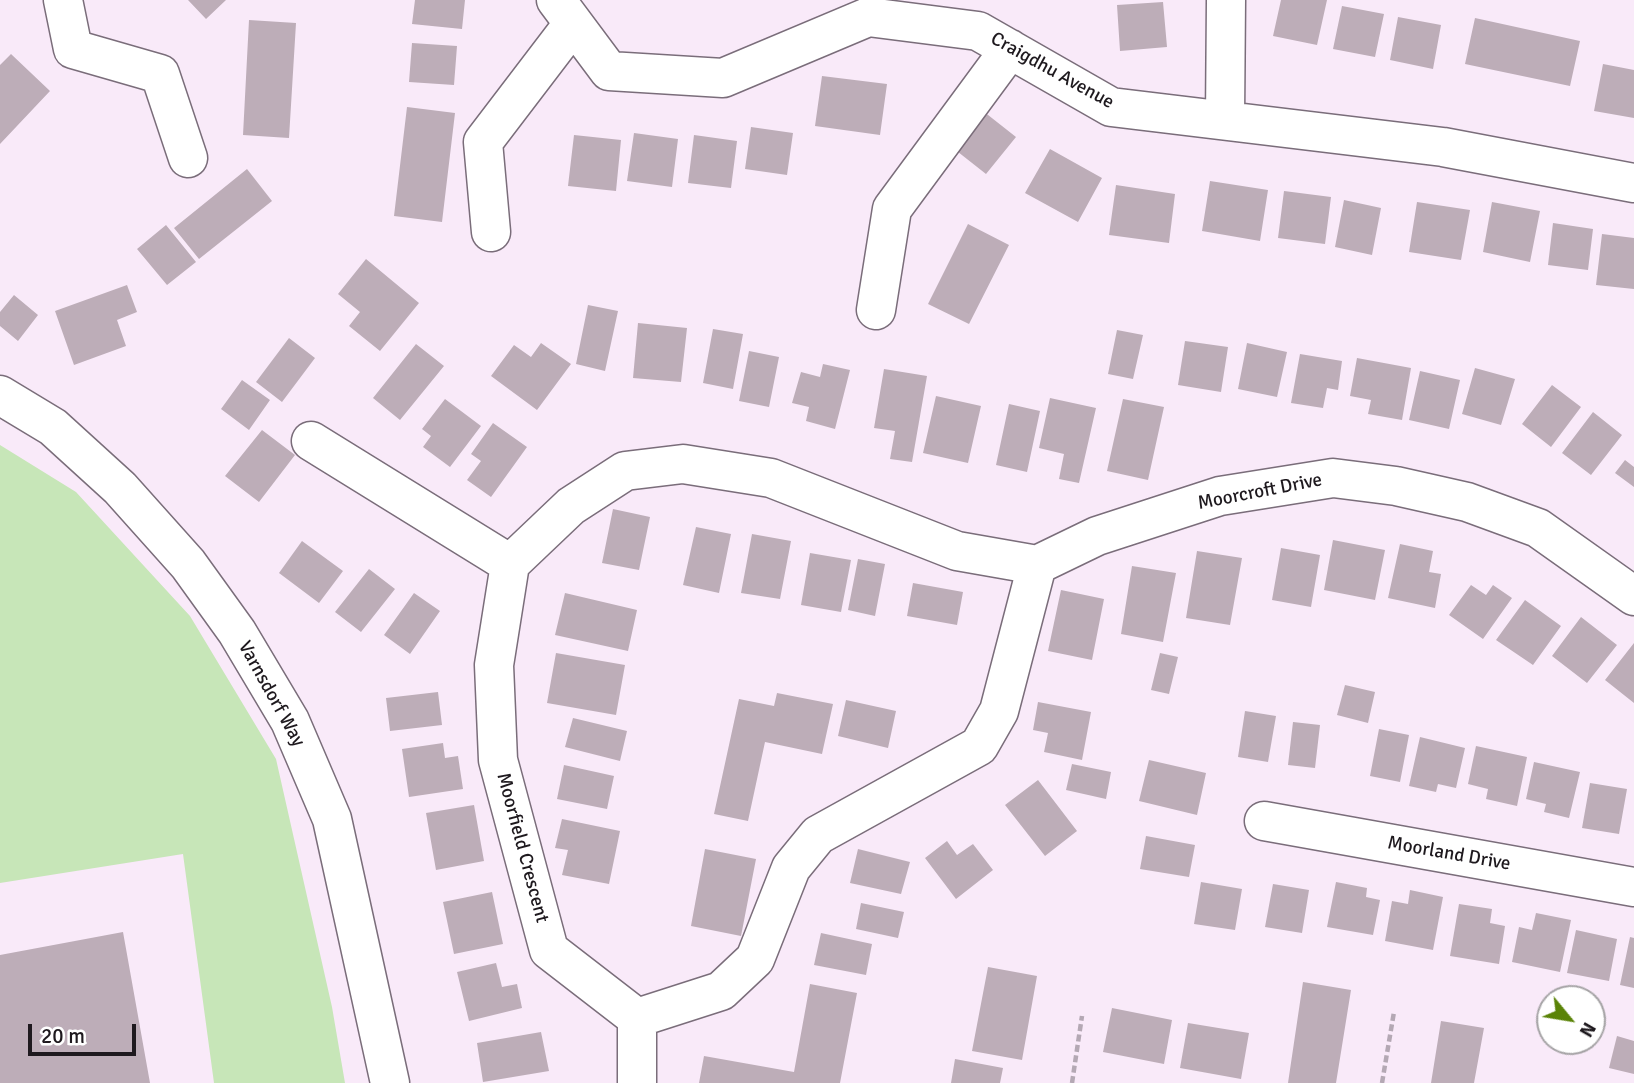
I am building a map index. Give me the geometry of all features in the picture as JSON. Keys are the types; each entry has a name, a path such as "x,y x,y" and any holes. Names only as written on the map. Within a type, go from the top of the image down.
{"street":[{"path":"63,0 73,49 160,74 188,158"},
{"path":"1225,119 1226,0"},
{"path":"491,232 483,142 565,12"},
{"name":"Craigdhu Avenue","path":"565,12 609,71 723,78 868,18 978,31 1111,107 1443,147 1634,183"},
{"path":"876,310 892,209 1010,49"},
{"name":"Varnsdorf Way","path":"0,395 53,427 120,488 188,564 237,632 289,720 332,819 390,1083"},
{"path":"311,440 510,564 571,506 625,471 683,464 771,478 957,551 1037,565 999,711 979,746 818,835 792,869 755,959 721,990 637,1018 637,1083"},
{"name":"Moorcroft Drive","path":"1037,565 1097,536 1220,496 1333,478 1396,486 1467,502 1538,528 1634,596"},
{"name":"Moorfield Crescent","path":"510,564 494,664 498,760 549,950 637,1018"},
{"name":"Moorland Drive","path":"1264,821 1634,887"}],"path":[{"path":"1382,1083 1394,1012"},
{"path":"1072,1083 1082,1016"}],"green space":[{"path":"0,445 76,492 190,616 276,759 332,1007 345,1083 214,1083 183,854 0,883"}],"building":[{"path":"188,0 226,0 206,19"},
{"path":"415,0 465,0 462,29 412,24"},
{"path":"1281,0 1327,0 1317,45 1273,36"},
{"path":"1163,2 1167,47 1120,51 1117,5"},
{"path":"1342,6 1384,14 1375,57 1333,49"},
{"path":"1398,17 1441,25 1433,69 1390,60"},
{"path":"1475,18 1580,41 1570,86 1465,64"},
{"path":"249,20 296,23 289,138 243,135"},
{"path":"412,43 457,46 454,85 409,82"},
{"path":"11,54 50,91 0,144 0,65"},
{"path":"1603,64 1634,70 1634,118 1594,111"},
{"path":"822,76 887,84 880,135 815,126"},
{"path":"407,107 455,113 442,222 394,216"},
{"path":"983,111 1016,137 986,174 953,148"},
{"path":"751,127 793,133 787,175 745,169"},
{"path":"634,133 678,139 672,187 627,181"},
{"path":"574,135 621,140 616,191 568,186"},
{"path":"694,135 737,141 731,188 688,183"},
{"path":"1050,149 1102,178 1078,222 1025,193"},
{"path":"247,169 272,201 199,259 174,228"},
{"path":"1210,181 1268,190 1260,241 1202,231"},
{"path":"1116,185 1175,194 1169,243 1109,235"},
{"path":"1284,191 1331,197 1325,244 1278,238"},
{"path":"1344,200 1381,208 1372,255 1335,247"},
{"path":"1417,202 1470,210 1461,260 1409,252"},
{"path":"1492,202 1540,211 1530,262 1483,252"},
{"path":"1553,223 1593,229 1588,270 1548,265"},
{"path":"968,224 1009,245 969,324 928,304"},
{"path":"166,225 196,262 167,285 137,249"},
{"path":"1602,234 1634,238 1634,289 1596,285"},
{"path":"366,259 419,303 380,351 349,326 360,312 338,294"},
{"path":"127,285 137,312 117,320 126,346 74,365 55,311"},
{"path":"14,295 38,315 18,341 0,326 0,312"},
{"path":"588,305 618,311 605,371 576,364"},
{"path":"638,323 687,328 681,382 633,378"},
{"path":"713,329 743,334 733,389 703,383"},
{"path":"1117,330 1143,335 1133,379 1108,374"},
{"path":"289,338 315,358 282,402 256,382"},
{"path":"1185,341 1228,347 1221,392 1178,385"},
{"path":"541,343 571,364 537,410 491,376 514,345 531,357"},
{"path":"1247,343 1287,352 1277,397 1238,389"},
{"path":"416,344 444,366 400,420 373,398"},
{"path":"749,351 779,357 769,407 739,401"},
{"path":"1300,354 1342,361 1338,390 1327,388 1323,408 1291,403"},
{"path":"1357,358 1411,368 1402,420 1368,414 1371,400 1350,396"},
{"path":"823,364 850,370 835,429 806,421 809,407 792,403 801,372 820,377"},
{"path":"1475,368 1515,379 1501,425 1462,414"},
{"path":"884,369 927,376 912,462 890,459 895,431 874,428"},
{"path":"1420,371 1460,380 1449,429 1409,420"},
{"path":"242,380 270,400 249,430 221,409"},
{"path":"1552,385 1581,407 1551,447 1522,424"},
{"path":"936,396 981,406 968,463 923,453"},
{"path":"1050,398 1096,408 1079,483 1059,479 1064,454 1039,448"},
{"path":"445,399 481,426 450,467 423,447 431,436 422,429"},
{"path":"1123,399 1164,407 1148,480 1107,471"},
{"path":"1009,404 1040,411 1027,472 996,465"},
{"path":"1593,412 1622,435 1591,475 1562,453"},
{"path":"493,423 527,447 491,497 467,480 481,461 471,454"},
{"path":"262,430 295,455 259,502 225,476"},
{"path":"1625,460 1634,467 1634,487 1615,473"},
{"path":"613,509 650,517 639,570 602,563"},
{"path":"696,527 731,534 719,593 683,585"},
{"path":"752,534 791,541 780,599 741,593"},
{"path":"1333,540 1385,550 1375,600 1324,590"},
{"path":"302,541 343,571 319,603 279,573"},
{"path":"1400,544 1433,551 1429,572 1441,574 1435,608 1388,598"},
{"path":"1281,548 1320,555 1311,607 1272,600"},
{"path":"1197,551 1242,558 1230,625 1186,618"},
{"path":"810,553 851,560 841,612 801,605"},
{"path":"858,559 885,564 875,616 848,610"},
{"path":"1132,566 1176,573 1163,642 1121,634"},
{"path":"369,569 395,589 361,632 335,612"},
{"path":"913,583 963,592 957,625 907,616"},
{"path":"1471,585 1486,595 1493,585 1512,598 1483,639 1449,615"},
{"path":"1061,590 1104,599 1092,660 1048,651"},
{"path":"414,593 440,611 410,654 384,635"},
{"path":"565,593 637,610 628,651 555,635"},
{"path":"1525,600 1561,626 1533,665 1496,640"},
{"path":"1581,617 1617,645 1587,683 1552,656"},
{"path":"1634,643 1634,703 1605,680"},
{"path":"556,653 625,665 616,715 547,703"},
{"path":"1160,653 1178,657 1169,694 1151,690"},
{"path":"1345,685 1375,692 1368,723 1337,715"},
{"path":"438,692 442,725 390,731 386,698"},
{"path":"777,693 833,704 822,754 765,742 748,821 714,814 739,699 774,706"},
{"path":"846,700 896,711 888,748 838,736"},
{"path":"1038,702 1091,712 1082,760 1044,752 1048,733 1033,730"},
{"path":"1245,711 1276,716 1268,762 1238,757"},
{"path":"573,718 627,731 620,761 565,747"},
{"path":"1293,722 1320,725 1315,768 1288,765"},
{"path":"1379,729 1409,735 1400,782 1370,776"},
{"path":"1420,737 1465,748 1456,788 1438,784 1436,792 1409,786"},
{"path":"443,743 445,758 458,756 463,789 409,797 402,749"},
{"path":"1476,746 1527,757 1517,806 1486,799 1488,789 1468,784"},
{"path":"1149,760 1206,773 1197,815 1139,801"},
{"path":"1534,762 1580,772 1569,818 1544,812 1546,804 1526,799"},
{"path":"1072,764 1111,772 1106,799 1066,790"},
{"path":"564,765 614,776 607,809 557,799"},
{"path":"1038,780 1077,831 1045,856 1005,805"},
{"path":"1590,783 1627,789 1619,834 1582,828"},
{"path":"474,805 484,861 436,870 426,813"},
{"path":"562,819 620,831 609,884 562,875 568,850 555,848"},
{"path":"1146,836 1195,845 1189,877 1140,869"},
{"path":"947,841 957,855 973,844 993,870 956,899 925,858"},
{"path":"705,849 756,859 741,936 691,926"},
{"path":"858,849 910,862 901,894 850,883"},
{"path":"1201,882 1242,889 1235,930 1194,924"},
{"path":"1336,882 1367,888 1366,897 1380,900 1373,935 1327,927"},
{"path":"1273,884 1309,890 1302,933 1265,927"},
{"path":"1410,890 1443,897 1433,950 1385,941 1392,901 1408,904"},
{"path":"492,892 503,944 454,954 443,902"},
{"path":"861,903 904,912 898,938 856,929"},
{"path":"1459,904 1492,909 1490,923 1505,926 1499,964 1450,956"},
{"path":"1536,913 1571,920 1560,972 1512,962 1519,927 1532,930"},
{"path":"1576,930 1617,939 1609,981 1567,973"},
{"path":"123,932 150,1083 0,1083 0,955"},
{"path":"821,933 872,944 866,975 814,965"},
{"path":"1630,937 1634,938 1634,988 1620,985"},
{"path":"496,963 502,987 517,984 522,1008 469,1021 457,972"},
{"path":"988,967 1037,976 1022,1060 972,1051"},
{"path":"1303,982 1351,990 1336,1083 1288,1083"},
{"path":"810,984 857,993 840,1083 699,1083 704,1056 794,1072"},
{"path":"1112,1008 1172,1020 1164,1064 1103,1052"},
{"path":"1441,1021 1484,1028 1474,1083 1431,1083"},
{"path":"1188,1023 1249,1033 1241,1079 1180,1068"},
{"path":"541,1032 549,1071 483,1082 477,1043"},
{"path":"1617,1036 1634,1041 1634,1074 1609,1068"},
{"path":"955,1059 1003,1068 1000,1083 951,1083"}]}
